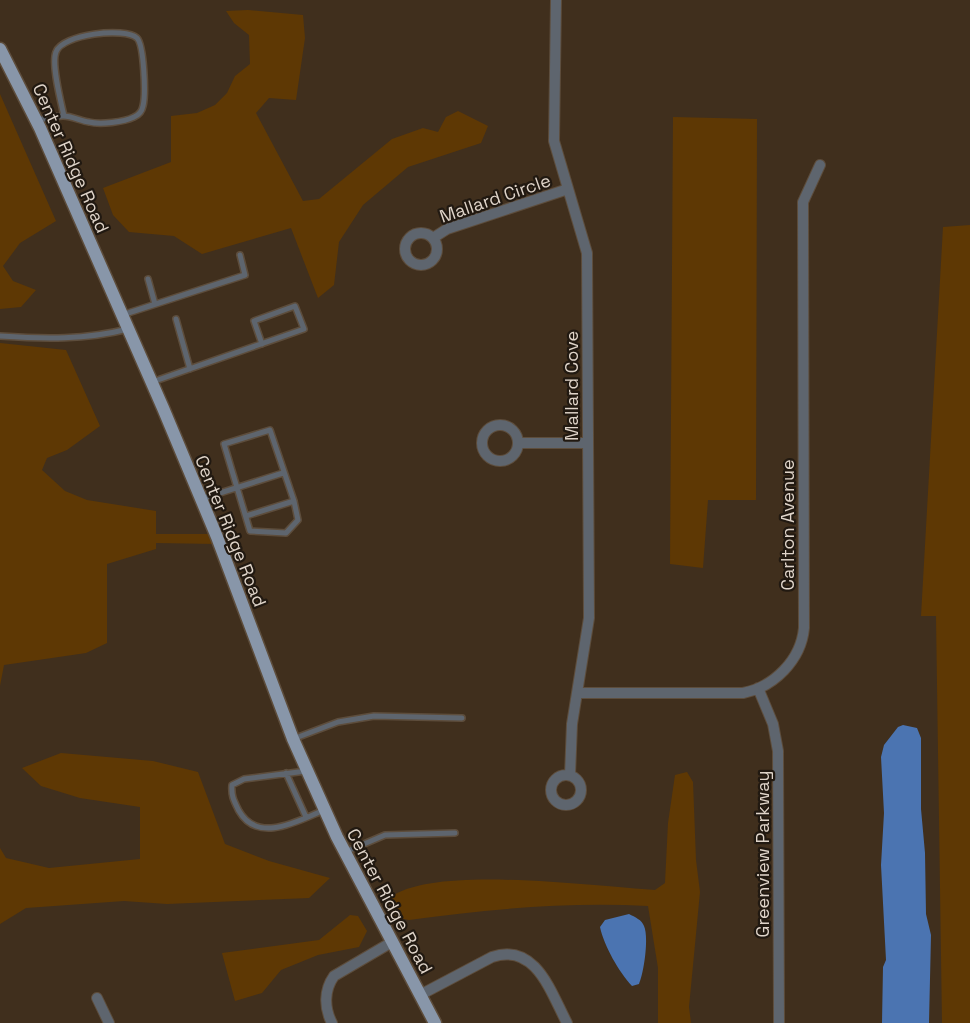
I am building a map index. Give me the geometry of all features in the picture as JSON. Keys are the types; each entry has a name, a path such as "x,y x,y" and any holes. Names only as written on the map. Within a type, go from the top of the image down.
{"main road":[{"name":"Center Ridge Road","path":"0,48 36,120 151,382 200,499 293,739 324,810 435,1023"}],"street":[{"name":"Mallard Cove","path":"556,0 554,141 587,253 589,618 572,724 570,775"},
{"name":"Carlton Avenue","path":"577,693 743,693 758,688 785,669 798,650 803,634 803,202 820,165"},
{"name":"Mallard Circle","path":"433,238 446,229 568,189"},
{"path":"518,443 588,443"},
{"name":"Greenview Parkway","path":"758,688 773,724 778,751 779,1023"},
{"path":"332,1023 327,1014 327,996 328,985 334,976 392,942"},
{"path":"420,995 492,957 501,954 514,954 526,958 535,966 567,1023"},
{"path":"97,998 109,1023"}],"lane":[{"path":"36,120 64,116 91,123 132,118 139,114 143,106 143,64 139,40 128,33 86,34 60,45 55,52 57,82 64,116"},
{"path":"121,315 245,275 240,255"},
{"path":"148,278 155,304"},
{"path":"151,382 190,369 262,344 304,329 296,306 254,321 262,344"},
{"path":"176,319 190,369"},
{"path":"0,336 72,338 101,336 128,329"},
{"path":"270,430 284,473 294,501 298,520 286,533 250,531 224,444 270,430"},
{"path":"200,499 284,473"},
{"path":"246,516 294,501"},
{"path":"293,739 338,722 374,716 462,718"},
{"path":"307,770 244,779 232,785 231,795 246,821 260,827 281,827 324,810"},
{"path":"286,773 306,817"},
{"path":"345,852 384,836 455,833"}],"shaded area":[{"path":"248,10 303,15 305,38 296,100 269,98 256,113 303,201 319,199 392,139 423,128 438,132 446,117 458,111 488,126 481,143 408,167 363,205 339,242 334,285 318,298 291,228 202,254 174,236 129,232 113,215 103,188 171,162 171,116 197,113 215,105 227,93 235,76 250,64 249,35 234,23 226,11"},
{"path":"0,94 56,221 20,243 3,266 13,281 36,290 21,307 0,309"},
{"path":"673,117 757,119 756,500 708,500 703,568 670,564"},
{"path":"970,225 970,1023 942,1023 936,616 921,616 943,227"},
{"path":"0,343 66,350 100,426 67,450 47,458 42,470 65,491 87,500 156,511 156,534 213,534 217,544 156,543 156,549 107,564 107,643 86,653 4,665 0,686"},
{"path":"61,753 153,761 198,772 225,844 269,861 330,878 309,898 167,904 124,901 26,908 0,924 0,848 6,858 49,868 140,859 140,807 80,798 41,786 22,768"},
{"path":"687,772 693,782 696,860 700,892 689,1007 691,1023 658,1023 658,968 648,906 558,906 498,910 409,920 399,918 390,898 411,888 441,882 516,880 655,890 665,883 668,823 675,775"},
{"path":"350,915 358,916 367,931 359,947 318,955 281,970 262,993 235,1001 222,953 319,940"}],"water":[{"path":"903,725 917,728 921,738 921,809 925,853 926,914 931,935 929,1023 882,1023 883,967 886,960 881,865 884,813 881,757 884,745 898,727"},
{"path":"629,914 643,924 646,938 641,979 639,984 632,986 622,974 613,958 600,927 605,920"}]}
